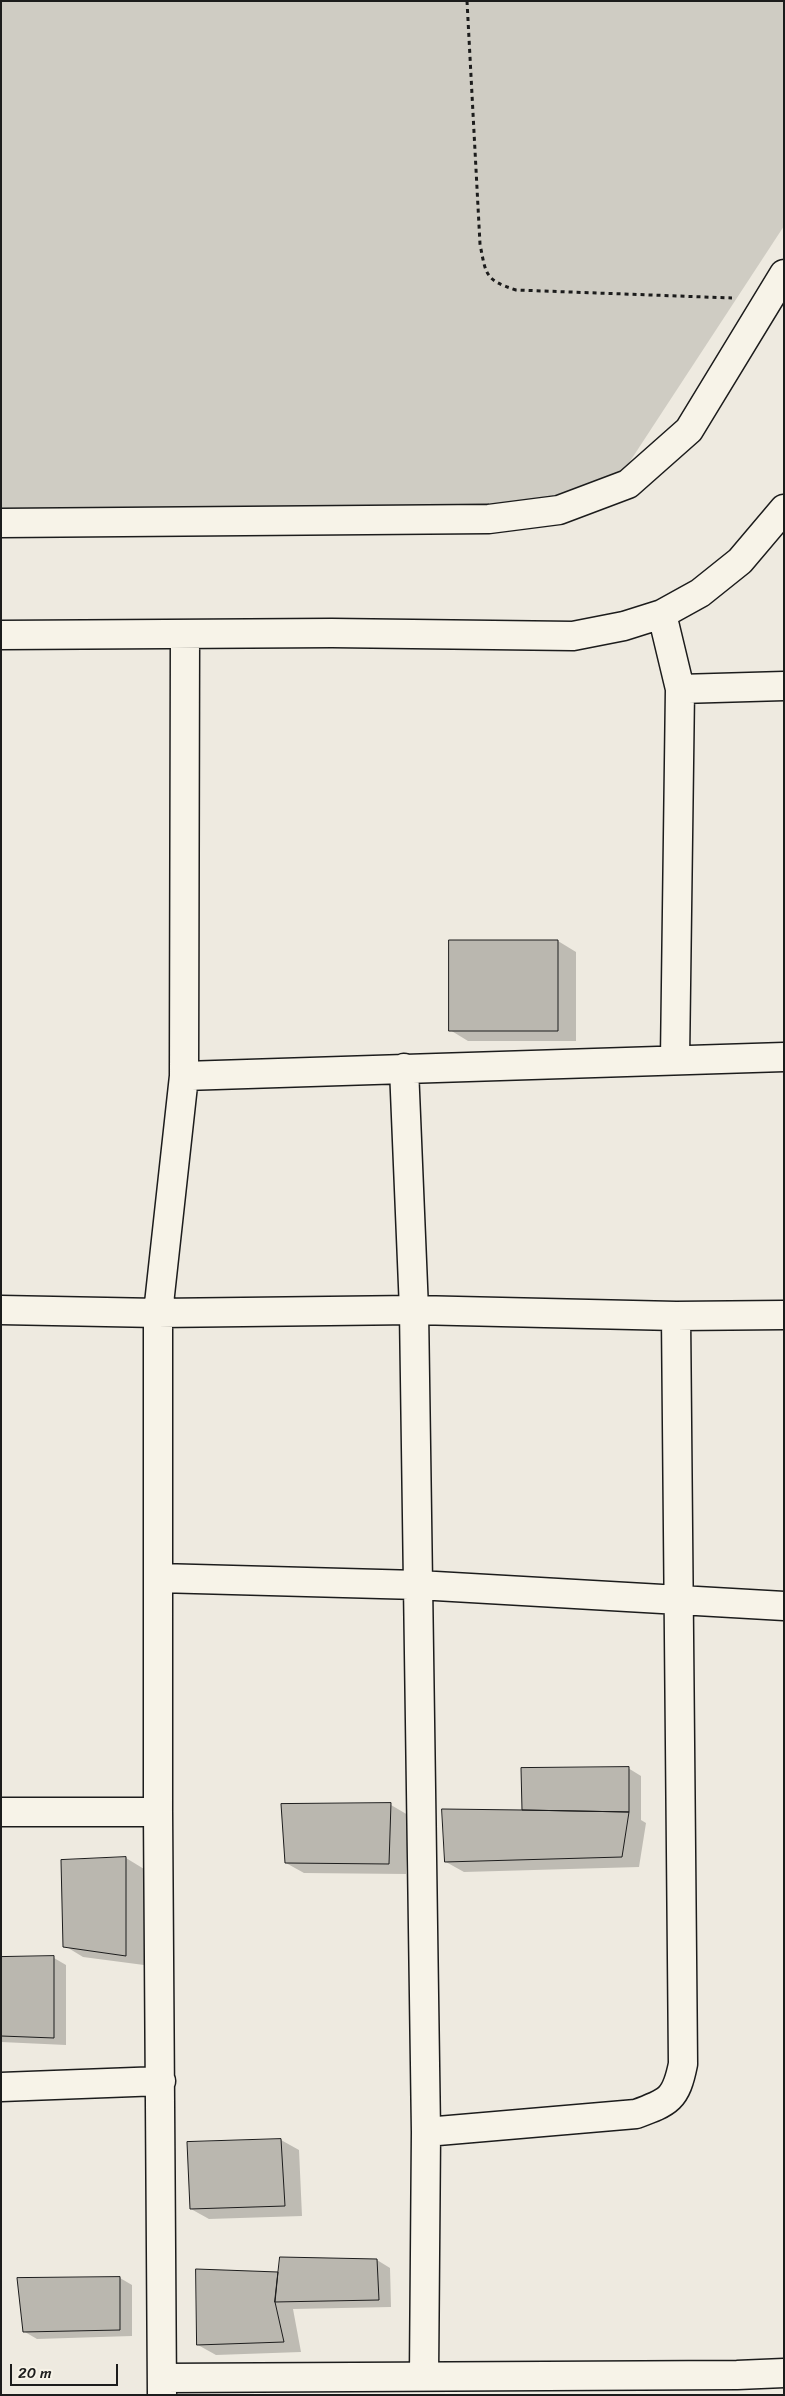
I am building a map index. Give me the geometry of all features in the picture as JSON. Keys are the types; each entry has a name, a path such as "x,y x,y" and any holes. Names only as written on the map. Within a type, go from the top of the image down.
{"street":[{"path":"1,523 489,519 559,510 628,484 689,430 784,274"},
{"path":"1,635 332,633 573,636 624,626 662,614 700,593 740,560 784,509"},
{"path":"662,614 680,688 675,1059"},
{"path":"185,634 184,1076 158,1313 158,1812 163,2386 424,2376 737,2375 784,2373"},
{"path":"680,688 784,686"},
{"path":"184,1076 784,1057"},
{"path":"404,1068 414,1310 426,2132 424,2376"},
{"path":"1,1310 158,1313 414,1310 676,1316 784,1314"},
{"path":"426,2132 636,2114 662,2104 678,2086 683,2064 676,1316"},
{"path":"158,1578 418,1585 679,1602 784,1606"},
{"path":"1,1812 158,1812"},
{"path":"1,2087 161,2081"}],"path":[{"path":"467,1 480,244 485,272 496,284 516,290 768,299"}],"shaded area":[{"path":"1,1 784,1 784,226 606,498 1,528"}],"building":[{"path":"449,940 558,940 558,1031 449,1031"},
{"path":"629,1767 629,1812 522,1810 521,1768"},
{"path":"391,1803 389,1864 285,1863 281,1804"},
{"path":"442,1809 629,1812 622,1857 445,1862"},
{"path":"126,1857 126,1956 63,1947 61,1860"},
{"path":"54,1956 54,2038 1,2036 1,1957"},
{"path":"281,2139 285,2206 190,2209 187,2142"},
{"path":"280,2257 377,2259 379,2300 275,2302"},
{"path":"196,2269 278,2272 275,2302 284,2342 197,2345"},
{"path":"120,2277 120,2330 23,2332 17,2278"}]}
